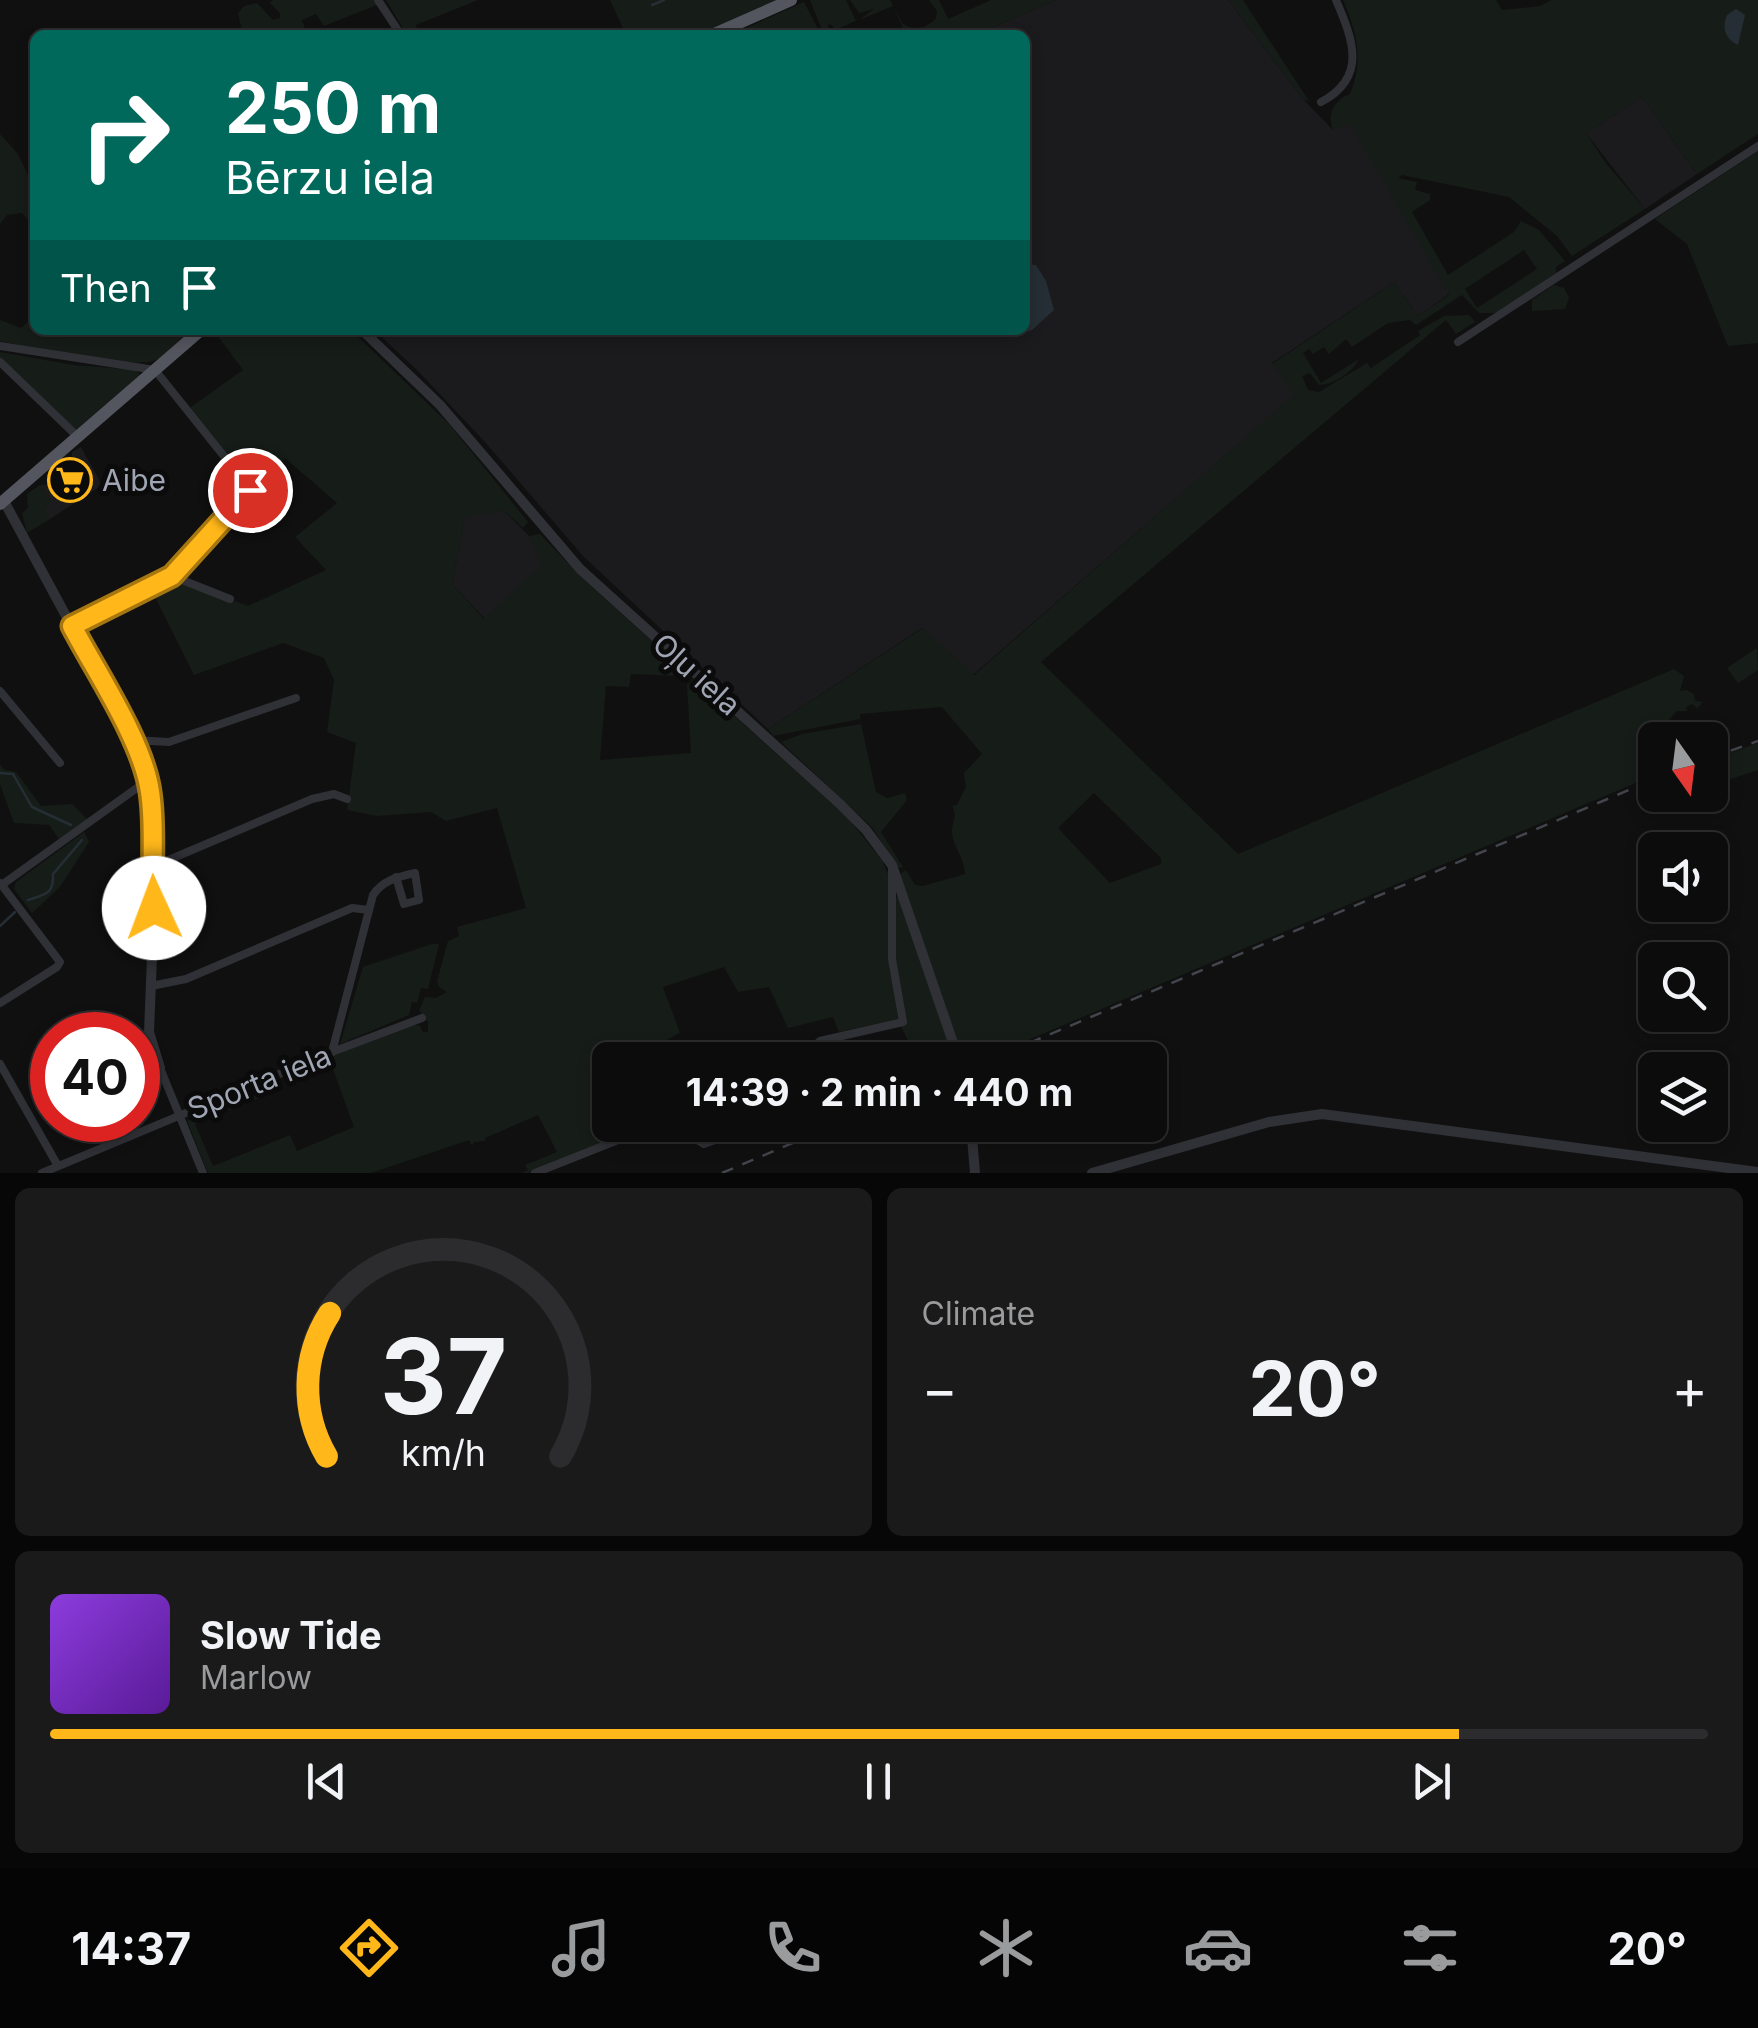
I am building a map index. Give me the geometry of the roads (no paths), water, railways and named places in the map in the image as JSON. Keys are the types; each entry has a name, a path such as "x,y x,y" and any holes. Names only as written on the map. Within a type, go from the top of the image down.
{"highway":[{"path":"723,30 792,0"},
{"path":"1,501 196,335"}],"street":[{"path":"378,0 398,30"},
{"path":"1321,102 1341,88 1353,61 1351,36 1336,0"},
{"path":"1458,342 1758,146"},
{"name":"Oļu iela","path":"367,335 440,405 570,558 866,830 892,865 952,1042"},
{"path":"0,346 155,370 250,490 172,576 72,626"},
{"path":"0,362 78,437"},
{"path":"1,501 133,740 148,780 152,868 150,1012"},
{"path":"172,576 230,599"},
{"path":"0,691 60,763"},
{"path":"133,740 169,742 296,698"},
{"path":"0,1003 60,962 2,883 148,780"},
{"path":"152,868 312,799 334,794 347,799"},
{"path":"819,1042 903,1022 892,959 892,865"},
{"path":"332,1052 368,910 379,887 396,877"},
{"path":"151,986 186,979 354,907 368,910"},
{"name":"Sporta iela","path":"42,1173 422,1018"},
{"path":"0,1064 58,1166"},
{"path":"160,1068 203,1173"},
{"path":"1092,1173 1269,1122 1322,1114 1758,1172"},
{"path":"536,1173 614,1142"},
{"path":"972,1142 975,1173"}],"waterway":[{"path":"652,5 664,0"},
{"path":"0,773 13,774 32,807 71,825"},
{"path":"28,900 50,889 53,874 82,840"},
{"path":"0,926 15,912"}],"railway":[{"path":"1728,752 1758,741"},
{"path":"1032,1042 1638,786"},
{"path":"722,1173 795,1142"}],"place":[{"name":"Aibe","path":"70,480"}]}
